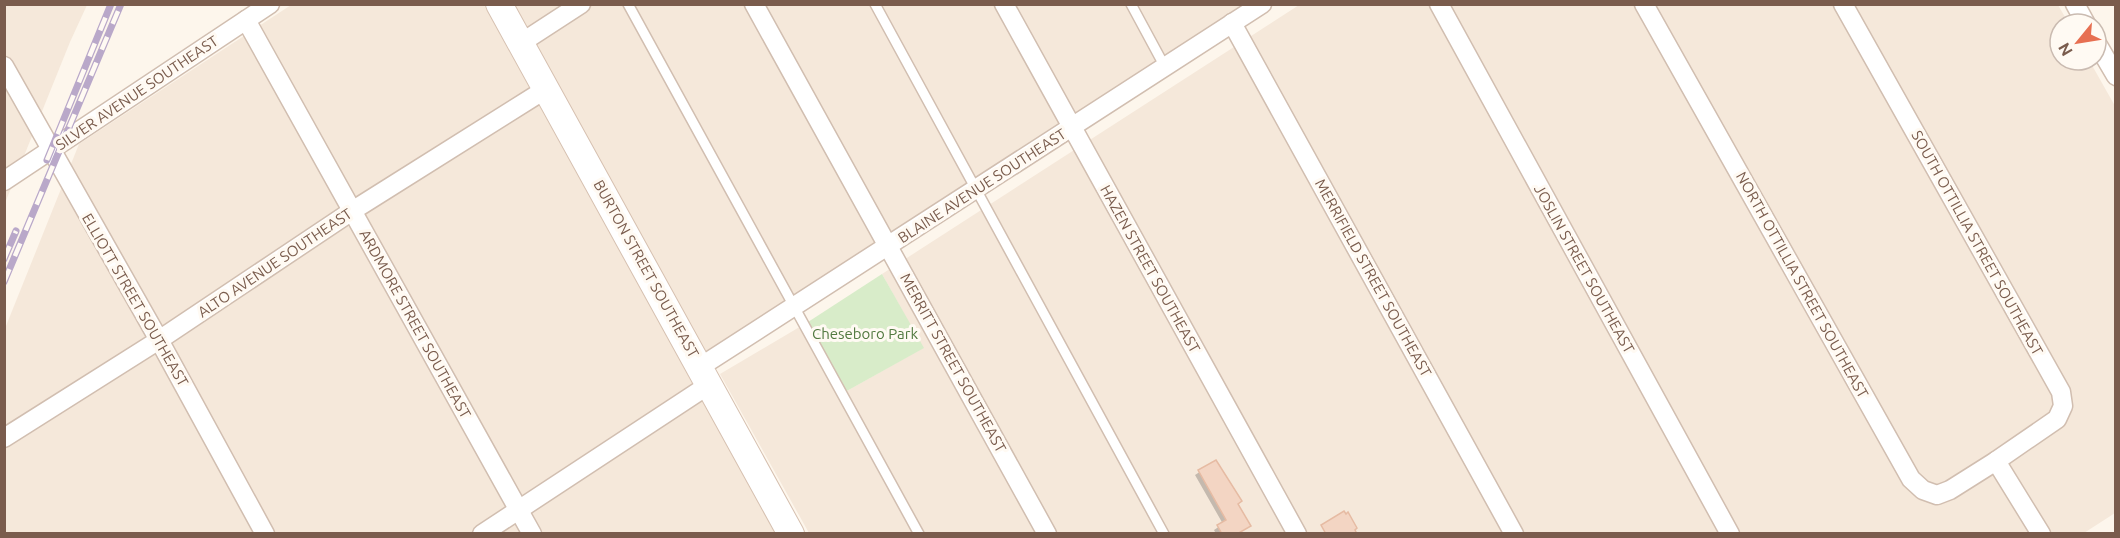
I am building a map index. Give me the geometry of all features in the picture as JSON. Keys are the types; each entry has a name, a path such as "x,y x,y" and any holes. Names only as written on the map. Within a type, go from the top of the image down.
{"main road":[{"name":"BURTON STREET SOUTHEAST","path":"499,4 791,534"}],"street":[{"name":"SILVER AVENUE SOUTHEAST","path":"4,181 270,4"},
{"path":"520,43 581,4"},
{"name":"MERRITT STREET SOUTHEAST","path":"754,4 1047,534"},
{"name":"HAZEN STREET SOUTHEAST","path":"1004,4 1289,531"},
{"name":"BLAINE AVENUE SOUTHEAST","path":"482,534 705,376 795,307 1262,4"},
{"name":"JOSLIN STREET SOUTHEAST","path":"1439,4 1730,534"},
{"name":"NORTH OTTILLIA STREET SOUTHEAST","path":"1644,4 1911,479 1923,490 1937,495 1950,490 1996,461"},
{"name":"SOUTH OTTILLIA STREET SOUTHEAST","path":"1843,4 2061,392 2063,406 2057,419 1996,461"},
{"name":"ARDMORE STREET SOUTHEAST","path":"246,20 532,534"},
{"name":"MERRIFIELD STREET SOUTHEAST","path":"1232,23 1514,534"},
{"name":"ELLIOTT STREET SOUTHEAST","path":"4,66 50,151 159,340 265,534"},
{"name":"ALTO AVENUE SOUTHEAST","path":"4,438 159,340 352,211 546,89"},
{"path":"1996,461 2041,534"}],"lane":[{"path":"628,4 920,534"},
{"path":"875,4 1164,534"},
{"path":"1131,4 1165,66"}],"shaded area":[{"path":"5,5 87,5 5,203"},
{"path":"291,5 484,5 775,533 5,533 4,331 79,144"},
{"path":"512,5 1255,5 706,354"},
{"path":"1299,5 2058,5 2062,12 2048,12 2048,72 2096,72 2115,106 2115,513 2084,533 809,533 720,374 808,322 845,392 923,348 882,274"}],"green space":[{"name":"Cheseboro Park","path":"882,274 924,348 845,392 808,322"}],"building":[{"path":"1216,460 1242,501 1238,504 1251,526 1237,534 1222,534 1217,525 1226,520 1198,470"},
{"path":"1344,511 1346,514 1348,512 1357,528 1355,530 1357,534 1326,534 1321,525"}],"railway":[{"path":"47,160 111,4"},
{"path":"4,282 121,4"},
{"path":"4,259 16,231"}]}
